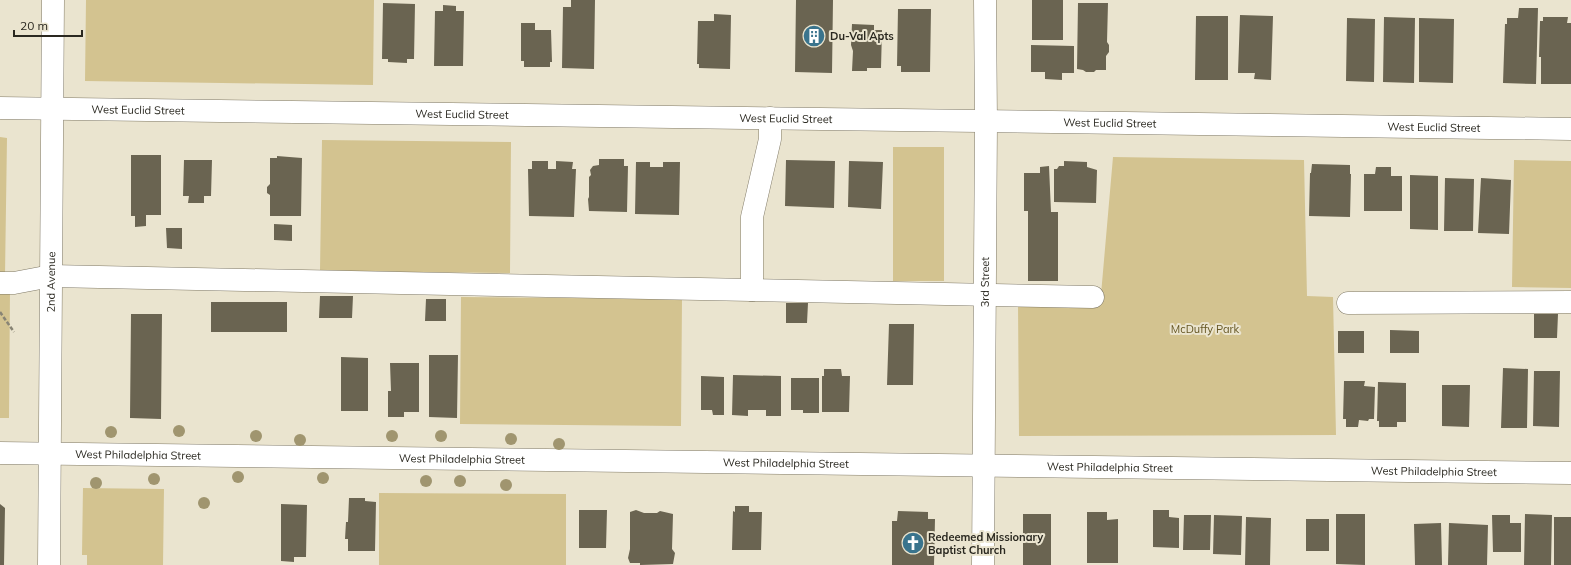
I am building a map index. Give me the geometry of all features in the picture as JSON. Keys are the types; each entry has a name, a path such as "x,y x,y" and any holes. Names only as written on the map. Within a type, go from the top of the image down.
{"street":[{"name":"2nd Avenue","path":"49,565 53,0"},
{"name":"3rd Street","path":"983,565 986,295 985,0"},
{"name":"West Euclid Street","path":"0,108 1571,129"},
{"path":"752,290 752,217 770,139 770,118"},
{"path":"0,283 14,283 51,276 1093,297"},
{"path":"1348,303 1571,302"},
{"name":"West Philadelphia Street","path":"0,453 1571,473"}],"path":[{"path":"0,312 14,332"}],"green space":[{"path":"86,0 374,0 373,85 85,81"},
{"path":"0,137 7,138 5,275 0,275"},
{"path":"322,140 511,142 510,273 320,271"},
{"path":"893,147 944,147 944,281 893,281"},
{"name":"McDuffy Park","path":"1113,157 1304,160 1307,296 1333,297 1336,435 1019,436 1018,304 1100,306"},
{"path":"1514,160 1571,161 1571,288 1512,287"},
{"path":"0,290 10,290 9,418 0,418"},
{"path":"461,297 682,299 681,426 460,424"},
{"path":"83,488 164,489 163,565 87,565 87,555 82,555"},
{"path":"379,493 566,494 566,565 379,565"}],"building":[{"path":"571,0 595,0 594,69 562,68 563,7 571,7"},
{"name":"Du-Val Apts","path":"796,0 833,0 832,73 795,72"},
{"path":"1032,0 1063,0 1063,40 1032,40"},
{"path":"383,3 415,4 414,59 407,59 407,63 388,62 388,59 382,59"},
{"path":"1078,3 1108,3 1107,42 1109,45 1109,52 1106,56 1106,70 1086,72 1077,69"},
{"path":"443,5 456,6 456,11 464,11 463,66 434,66 435,11 443,11"},
{"path":"1519,8 1538,8 1536,84 1503,83 1505,24 1507,24 1507,18 1518,18"},
{"path":"898,9 931,9 930,72 901,72 901,66 897,66"},
{"path":"714,14 731,15 730,69 699,68 699,64 697,64 698,21 714,21"},
{"path":"1240,15 1273,16 1271,80 1254,79 1255,73 1238,73"},
{"path":"1196,16 1228,16 1228,80 1195,80"},
{"path":"1384,17 1415,18 1414,83 1383,82"},
{"path":"1543,17 1568,17 1567,23 1571,23 1571,84 1541,84 1541,57 1539,57 1540,21 1543,21"},
{"path":"1347,18 1375,19 1374,82 1346,81"},
{"path":"1419,18 1454,19 1453,83 1419,82"},
{"path":"521,23 535,23 535,30 551,30 552,62 550,62 550,67 524,67 524,61 521,61"},
{"path":"852,24 874,25 874,30 882,30 881,68 867,68 867,71 852,71"},
{"path":"1031,45 1074,46 1074,73 1062,73 1062,80 1045,79 1045,72 1031,72"},
{"path":"131,155 161,155 161,215 146,215 146,226 135,227 135,216 131,216"},
{"path":"277,156 302,158 301,216 270,216 270,195 267,193 267,187 270,184 270,158 277,158"},
{"path":"599,159 624,159 624,166 628,166 627,212 589,211 588,199 589,177 591,175 590,170 593,166 599,165"},
{"path":"184,160 212,160 211,196 204,196 204,203 188,203 189,196 183,196"},
{"path":"786,160 835,161 834,208 785,206"},
{"path":"532,161 548,161 548,169 556,169 556,161 573,162 572,169 576,169 574,217 529,216 528,169 532,169"},
{"path":"849,161 883,162 881,209 848,207"},
{"path":"1064,161 1087,162 1087,167 1097,170 1096,203 1054,202 1054,169 1057,169 1059,166 1064,166"},
{"path":"636,162 650,162 650,167 663,167 663,162 680,162 679,215 635,214"},
{"path":"1312,164 1350,165 1350,217 1309,216 1310,173"},
{"path":"1049,166 1051,212 1058,212 1058,281 1028,281 1028,211 1024,211 1024,173 1040,173 1040,167"},
{"path":"1376,167 1391,167 1391,176 1402,176 1402,211 1364,211 1364,174 1375,174"},
{"path":"1410,175 1438,176 1438,230 1410,229"},
{"path":"1445,178 1474,179 1473,231 1444,231"},
{"path":"1481,178 1511,180 1509,234 1478,233"},
{"path":"274,224 292,225 292,241 274,240"},
{"path":"166,228 182,228 182,249 167,248"},
{"path":"320,296 353,296 352,318 319,318"},
{"path":"426,299 446,299 446,321 425,321"},
{"path":"211,302 287,302 287,332 211,332"},
{"path":"786,303 808,303 807,323 786,323"},
{"path":"131,314 162,314 161,419 130,418"},
{"path":"1534,314 1558,314 1557,338 1534,338"},
{"path":"889,324 914,324 913,385 887,385"},
{"path":"1390,330 1419,331 1419,353 1390,353"},
{"path":"1338,331 1364,331 1364,353 1338,353"},
{"path":"429,355 458,355 457,418 429,417"},
{"path":"341,357 368,358 368,411 341,411"},
{"path":"390,363 419,363 419,412 404,412 404,417 388,417 388,391 391,391"},
{"path":"1503,368 1528,369 1527,428 1501,428"},
{"path":"824,369 841,369 842,376 850,376 849,412 822,412 822,376 824,376"},
{"path":"1534,371 1560,371 1559,427 1533,426"},
{"path":"733,375 781,376 781,416 766,416 766,410 748,410 748,416 732,415"},
{"path":"701,376 724,377 724,415 713,415 712,410 701,410"},
{"path":"791,378 819,378 819,413 803,413 803,410 791,410"},
{"path":"1344,381 1365,381 1364,386 1375,387 1374,419 1369,419 1368,421 1359,420 1358,427 1346,427 1346,419 1343,419"},
{"path":"1378,382 1406,383 1406,422 1397,422 1397,427 1379,427 1379,421 1377,421"},
{"path":"1442,385 1470,385 1469,427 1442,426"},
{"path":"349,498 365,498 365,501 376,502 375,551 348,551 348,539 345,539 346,522 348,522"},
{"path":"0,504 5,508 4,565 0,565"},
{"path":"281,504 307,505 306,557 294,557 294,562 281,561"},
{"path":"735,506 749,506 749,512 762,512 761,550 732,550 733,511 735,512"},
{"path":"579,510 607,510 606,548 579,548"},
{"path":"636,510 644,513 657,513 660,511 673,514 672,549 675,553 673,564 640,565 640,563 630,563 628,558 630,549 630,512"},
{"path":"1153,510 1169,510 1169,517 1179,518 1179,548 1153,547"},
{"name":"Redeemed Missionary Baptist Church","path":"898,511 928,512 928,519 935,519 934,565 892,565 892,521 897,521"},
{"path":"1087,512 1107,512 1107,520 1118,519 1118,563 1087,563"},
{"path":"1023,514 1051,514 1051,565 1023,565"},
{"path":"1336,514 1365,514 1365,565 1336,564"},
{"path":"1525,514 1552,515 1551,565 1524,565"},
{"path":"1184,515 1211,515 1210,550 1183,550"},
{"path":"1214,515 1242,516 1241,555 1213,554"},
{"path":"1492,515 1510,515 1510,523 1521,523 1521,552 1493,552"},
{"path":"1246,517 1271,518 1270,565 1245,565"},
{"path":"1554,517 1571,517 1571,565 1554,565"},
{"path":"1306,519 1329,519 1329,551 1306,551"},
{"path":"1441,523 1442,565 1415,565 1414,524"},
{"path":"1449,523 1488,525 1487,565 1448,565"}],"place":[{"name":"Du-Val Apts","path":"814,36"},
{"name":"Redeemed Missionary Baptist Church","path":"913,543"}]}
